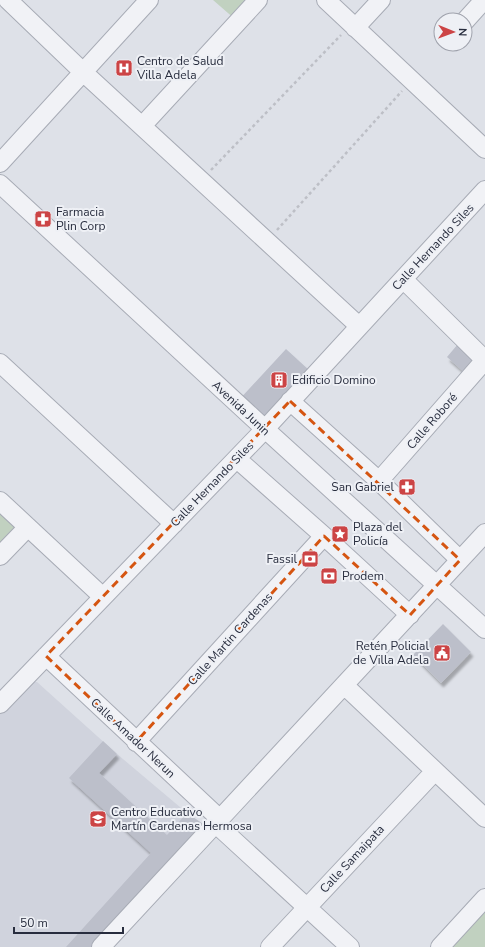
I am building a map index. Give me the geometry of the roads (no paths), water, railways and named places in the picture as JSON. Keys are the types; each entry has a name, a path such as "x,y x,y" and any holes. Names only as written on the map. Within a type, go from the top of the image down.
{"street":[{"path":"0,163 149,0"},
{"path":"142,126 258,0"},
{"path":"326,0 485,149"},
{"path":"353,26 381,0"},
{"path":"473,12 484,0"},
{"path":"17,3 83,72 359,326"},
{"name":"Avenida Junin","path":"0,184 265,429 485,629"},
{"name":"Calle Hernando Siles","path":"0,704 237,459 485,190"},
{"path":"403,279 485,360"},
{"name":"Calle Roboré","path":"379,481 485,360"},
{"path":"0,363 174,524"},
{"path":"290,401 379,481 460,560"},
{"path":"237,459 410,615"},
{"path":"0,501 103,597"},
{"path":"0,556 28,527"},
{"path":"101,947 485,533"},
{"name":"Calle Martin Cardenas","path":"136,742 324,536"},
{"name":"Calle Amador Nerun","path":"46,656 307,908 350,947"},
{"path":"344,685 485,818"},
{"name":"Calle Samaipata","path":"270,947 435,771"},
{"path":"440,947 485,898"}],"place":[{"name":"Centro de Salud Villa Adela","path":"124,68"},
{"name":"Farmacia Plin Corp","path":"43,219"},
{"name":"Edificio Domino","path":"279,380"},
{"name":"San Gabriel","path":"407,487"},
{"name":"Plaza del Policía","path":"340,534"},
{"name":"Fassil","path":"310,559"},
{"name":"Prodem","path":"329,576"},
{"name":"Retén Policial de Villa Adela","path":"442,653"},
{"name":"Centro Educativo Martín Cardenas Hermosa","path":"98,819"}]}
